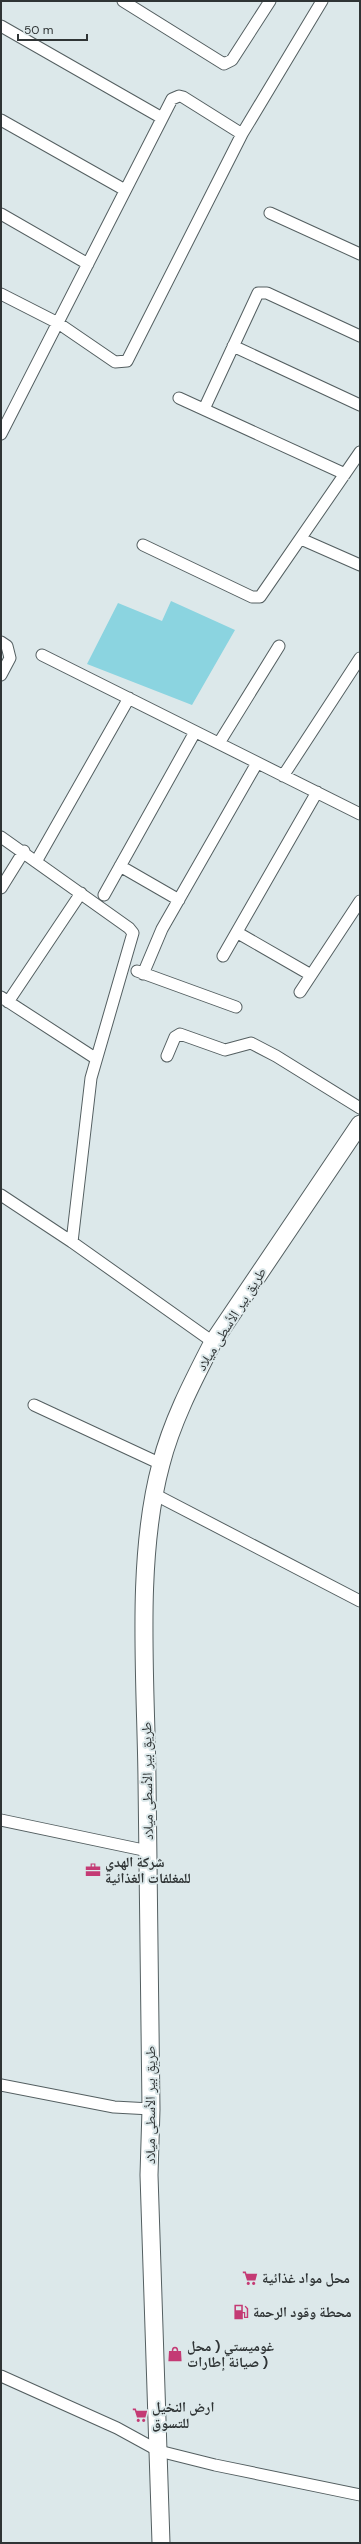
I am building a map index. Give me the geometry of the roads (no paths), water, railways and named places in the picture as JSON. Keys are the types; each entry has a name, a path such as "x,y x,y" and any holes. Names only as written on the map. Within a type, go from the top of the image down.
{"main road":[{"name":"طريق بير الأسطى ميلاد","path":"161,2543 149,2175 151,2109 145,1593 154,1494 161,1464 183,1402 214,1342 360,1124"}],"street":[{"path":"123,1 224,64 232,60 270,1"},
{"path":"1,294 58,323 115,362 127,361 242,134 322,1"},
{"path":"1,26 162,118"},
{"path":"1,434 124,190 172,99 179,96 242,134"},
{"path":"1,120 124,190"},
{"path":"270,213 360,254"},
{"path":"1,214 88,264"},
{"path":"204,409 255,298 261,292 360,336"},
{"path":"233,346 360,405"},
{"path":"179,398 345,474"},
{"path":"143,545 257,598 264,594 345,474 359,457"},
{"path":"301,539 360,565"},
{"path":"1,642 7,646 10,658 1,675"},
{"path":"219,743 279,646"},
{"path":"42,656 360,814"},
{"path":"283,776 360,658"},
{"path":"37,860 129,698"},
{"path":"104,895 195,732"},
{"path":"236,1007 140,972 178,900 257,762"},
{"path":"224,956 317,792"},
{"path":"1,837 37,860 129,928 133,936 95,1058 84,1129 72,1242"},
{"path":"1,888 24,851"},
{"path":"120,866 178,900"},
{"path":"81,893 4,1000 95,1058"},
{"path":"300,992 360,901"},
{"path":"238,933 311,975"},
{"path":"166,1056 175,1037 180,1034 225,1050 251,1043 276,1056 360,1108"},
{"path":"1,1196 72,1242 214,1342"},
{"path":"34,1405 161,1464"},
{"path":"154,1494 360,1601"},
{"path":"1,1820 148,1851"},
{"path":"1,2085 114,2107 151,2109"},
{"path":"1,2376 117,2428 159,2451 215,2465 360,2495"}],"place":[{"name":"شركة الهدي للمغلفات الغذائية","path":"93,1870"},
{"name":"محل مواد غذائية","path":"250,2278"},
{"name":"محطة وقود الرحمة","path":"241,2312"},
{"name":"غوميستي ( محل صيانة إطارات )","path":"175,2354"},
{"name":"ارض النخيل للتسوق","path":"140,2415"}]}
